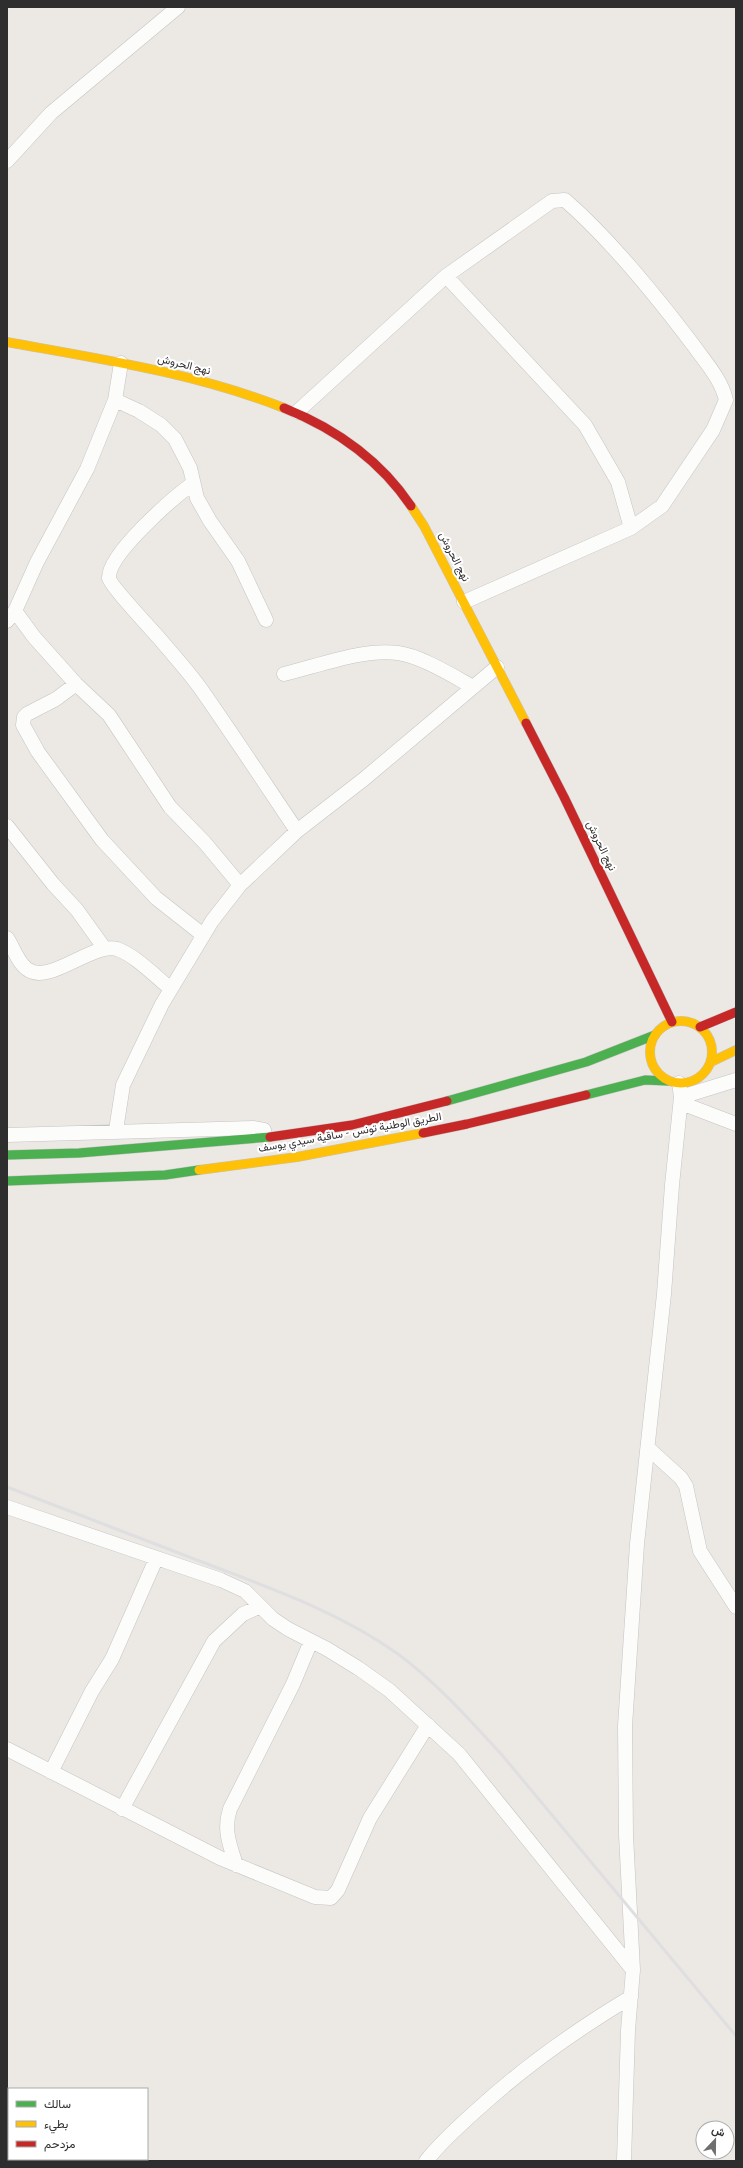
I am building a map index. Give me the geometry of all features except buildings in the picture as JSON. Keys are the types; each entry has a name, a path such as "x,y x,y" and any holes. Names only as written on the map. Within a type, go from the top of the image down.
{"main road":[{"name":"نهج الحروش","path":"7,342 168,372 257,396 297,412 340,435 378,465 398,487 424,526 564,797 672,1022"},
{"path":"700,1027 736,1012"},
{"path":"672,1022 691,1022 700,1027 707,1034 711,1042 711,1062 704,1074 692,1081 673,1082 659,1074 653,1066 650,1056 650,1045 655,1035 662,1027 672,1022"},
{"name":"الطريق الوطنية تونس - ساقية سيدي يوسف","path":"7,1155 117,1150 295,1135 352,1125 508,1085 586,1062 655,1035"},
{"path":"711,1062 736,1050"},
{"name":"الطريق الوطنية تونس - ساقية سيدي يوسف","path":"7,1182 165,1175 297,1157 466,1124 645,1080 673,1082"}],"street":[{"path":"7,161 51,113 178,7"},
{"path":"297,412 446,276 552,202 558,199 565,200 591,223 677,323 718,380 726,400 713,430 662,506 631,528 464,602"},
{"path":"446,276 585,425 618,482 631,528"},
{"path":"121,364 115,400 87,470 37,562 11,616 34,637 76,684 109,715 170,807 205,843 240,885"},
{"path":"115,400 139,411 161,425 175,439 190,468 192,484 210,521 238,561 266,620"},
{"path":"192,484 172,499 120,553 111,567 109,579 111,584 134,608 202,691 297,831"},
{"path":"284,674 378,652 399,653 431,664 473,687"},
{"path":"116,1130 123,1085 171,989 212,921 240,885 297,831 364,779 497,667"},
{"path":"76,684 56,699 27,714 24,717 23,725 38,752 102,840 156,898 203,935"},
{"path":"7,826 53,884 78,910 105,948"},
{"path":"7,938 27,969 34,972 46,972 73,964 94,952 105,948 117,949 131,957 171,989"},
{"path":"681,1100 736,1080"},
{"path":"624,2161 633,1970 626,1835 625,1726 637,1544 648,1448 681,1100 673,1082"},
{"path":"681,1100 736,1124"},
{"path":"7,1135 66,1134 116,1130 252,1128 295,1135"},
{"path":"648,1448 681,1478 686,1486 700,1552 736,1607"},
{"path":"7,1507 227,1583 245,1592 259,1607 288,1629 358,1668 389,1690 459,1754 633,1970"},
{"path":"51,1772 92,1691 112,1659 156,1559"},
{"path":"122,1809 214,1641 243,1614 259,1607"},
{"path":"236,1865 226,1831 226,1822 230,1809 293,1684 311,1641"},
{"path":"7,1749 122,1809 236,1865 315,1897 325,1899 336,1894 370,1818 396,1773 428,1725"},
{"path":"426,2161 465,2121 537,2059 589,2022 631,1997"}],"railway":[{"path":"7,1487 259,1584 331,1614 376,1639 398,1654 439,1689 502,1755 736,2036"}],"traffic: fast":[{"path":"447,1101 586,1062 655,1035"},
{"path":"586,1095 645,1080 668,1081"},
{"path":"7,1155 79,1153 270,1137"},
{"path":"7,1181 165,1175 199,1170"}],"traffic: slow":[{"path":"7,342 112,361 182,376 216,385 284,408"},
{"path":"411,506 424,526 526,723"},
{"path":"681,1021 693,1023 703,1030 710,1040 712,1052 710,1064 703,1074 693,1081 681,1083 669,1081 659,1074 652,1064 650,1052 652,1040 659,1030 669,1023 681,1021"},
{"path":"711,1062 736,1050"},
{"path":"199,1170 297,1157 423,1133"}],"traffic: jam":[{"path":"284,408 321,425 355,447 385,474 399,489 411,506"},
{"path":"526,723 564,797 672,1022"},
{"path":"700,1027 736,1012"},
{"path":"423,1133 467,1124 586,1095"},
{"path":"270,1137 352,1125 447,1101"}]}
